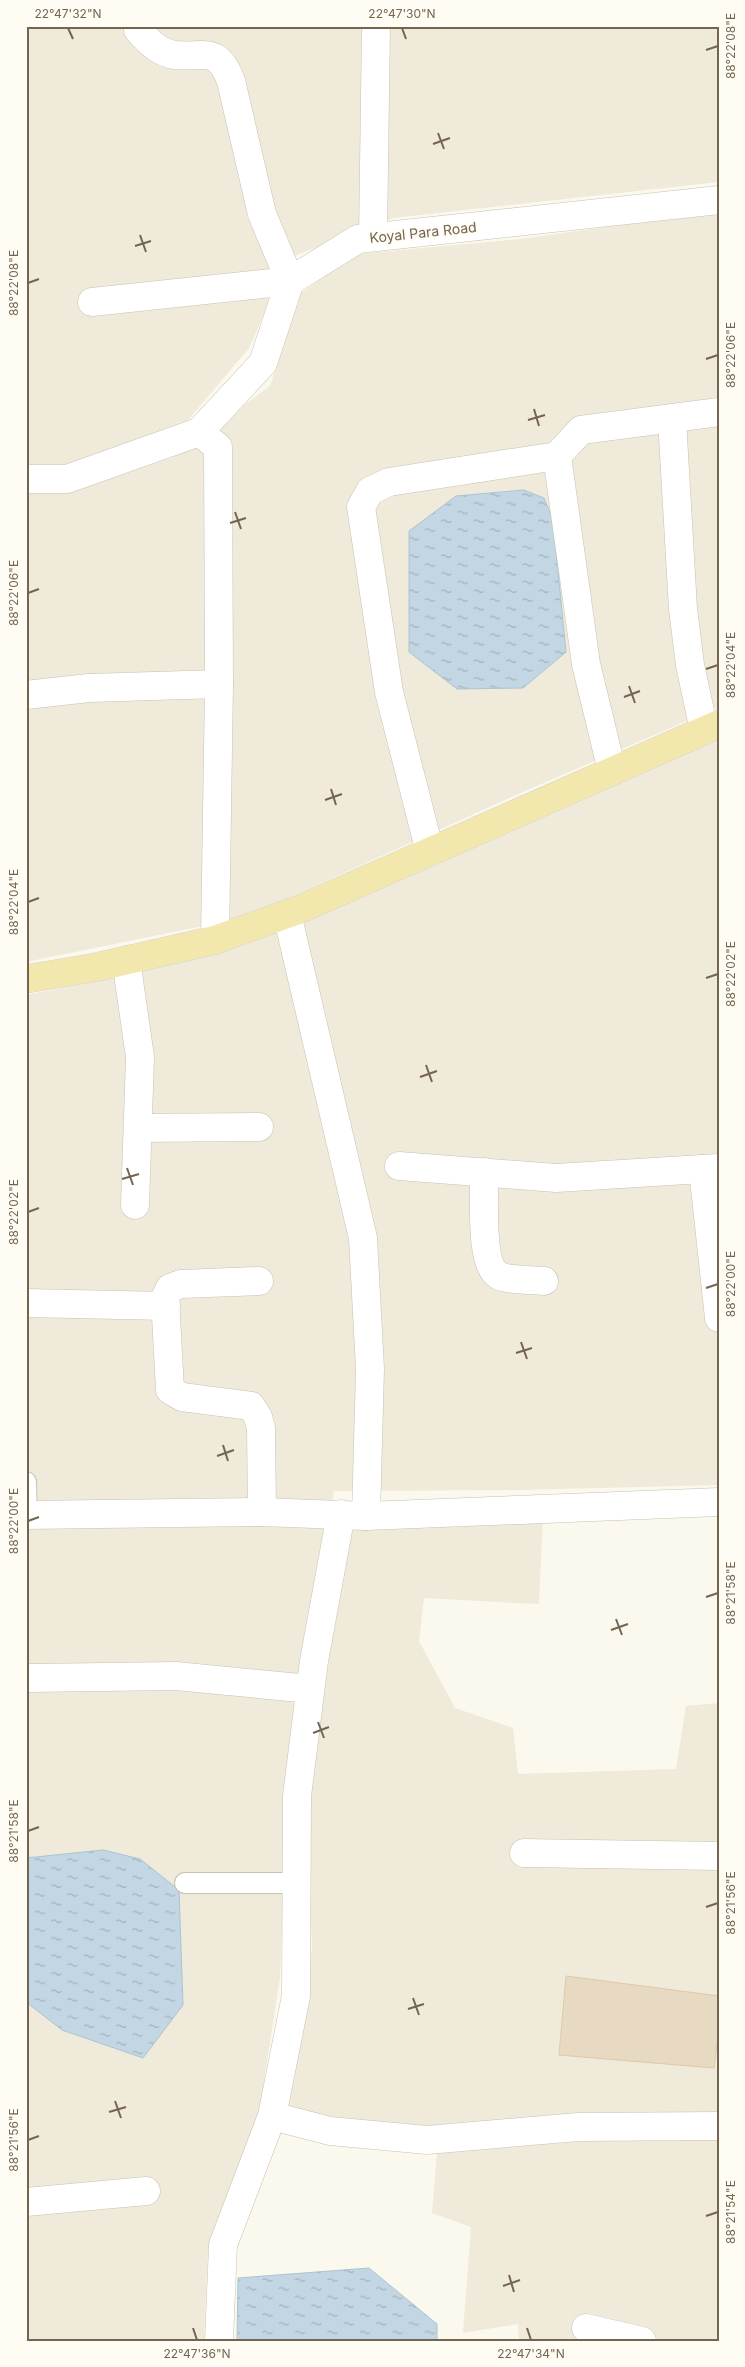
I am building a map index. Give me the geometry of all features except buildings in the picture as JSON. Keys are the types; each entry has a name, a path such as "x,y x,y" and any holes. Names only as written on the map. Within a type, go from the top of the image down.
{"main road":[{"path":"26,979 126,960 215,940 287,914 711,727"}],"street":[{"path":"26,479 67,479 199,432 263,363 290,280 262,214 231,81 224,64 208,54 174,55 152,46 138,30 138,26"},
{"path":"373,237 376,26"},
{"name":"Koyal Para Road","path":"290,280 358,239 719,200"},
{"path":"92,302 290,280"},
{"path":"430,852 389,692 361,507 370,491 389,482 557,456 581,430 719,412"},
{"path":"672,418 683,609 690,665 711,727"},
{"path":"199,432 218,447 219,684 215,940"},
{"path":"557,456 586,664 612,770"},
{"path":"26,695 89,688 219,684"},
{"path":"219,2341 224,2245 272,2116 296,1996 297,1796 310,1688 353,1515 370,1369 363,1238 287,914"},
{"path":"126,960 140,1057 135,1205"},
{"path":"138,1128 259,1127"},
{"path":"399,1166 556,1178 711,1169 719,1318"},
{"path":"484,1172 486,1254 490,1267 498,1276 544,1281"},
{"path":"259,1281 181,1284 170,1288 166,1298 166,1306 170,1390 182,1397 251,1406 258,1417 261,1428 262,1512"},
{"path":"26,1303 166,1306"},
{"path":"26,1515 262,1512 353,1515 719,1502"},
{"path":"29,1678 176,1676 310,1688"},
{"path":"524,1853 719,1856"},
{"path":"272,2116 330,2131 427,2140 578,2127 719,2126"},
{"path":"26,2202 146,2191"},
{"path":"586,2328 642,2341"}],"lane":[{"path":"26,1482 26,1515"},
{"path":"185,1883 296,1883"}],"shaded area":[{"path":"26,26 719,26 719,182 393,218 289,258 249,348 188,420 58,469 26,469"},
{"path":"719,211 719,707 507,799 247,917 26,962 26,493 70,493 171,458 270,386 301,293 357,254 521,239"},
{"path":"719,739 719,1485 518,1490 334,1491 287,1785 280,1977 259,2114 208,2248 204,2341 26,2341 26,995 92,982 283,930"},
{"path":"543,1516 539,1604 424,1598 419,1641 455,1708 513,1728 518,1774 676,1769 686,1706 719,1703 719,2118 372,2131 282,2113 295,2061 312,1948 306,1795 349,1527"},
{"path":"596,2140 719,2140 719,2341 519,2341 518,2324 463,2333 471,2227 432,2213 437,2153"}],"water":[{"path":"524,490 544,498 553,520 566,652 523,688 457,689 409,652 409,531 456,496"},
{"path":"103,1850 140,1859 179,1890 183,2005 143,2058 62,2030 26,2002 26,1858"},
{"path":"369,2268 437,2324 437,2341 237,2341 238,2278"}]}
